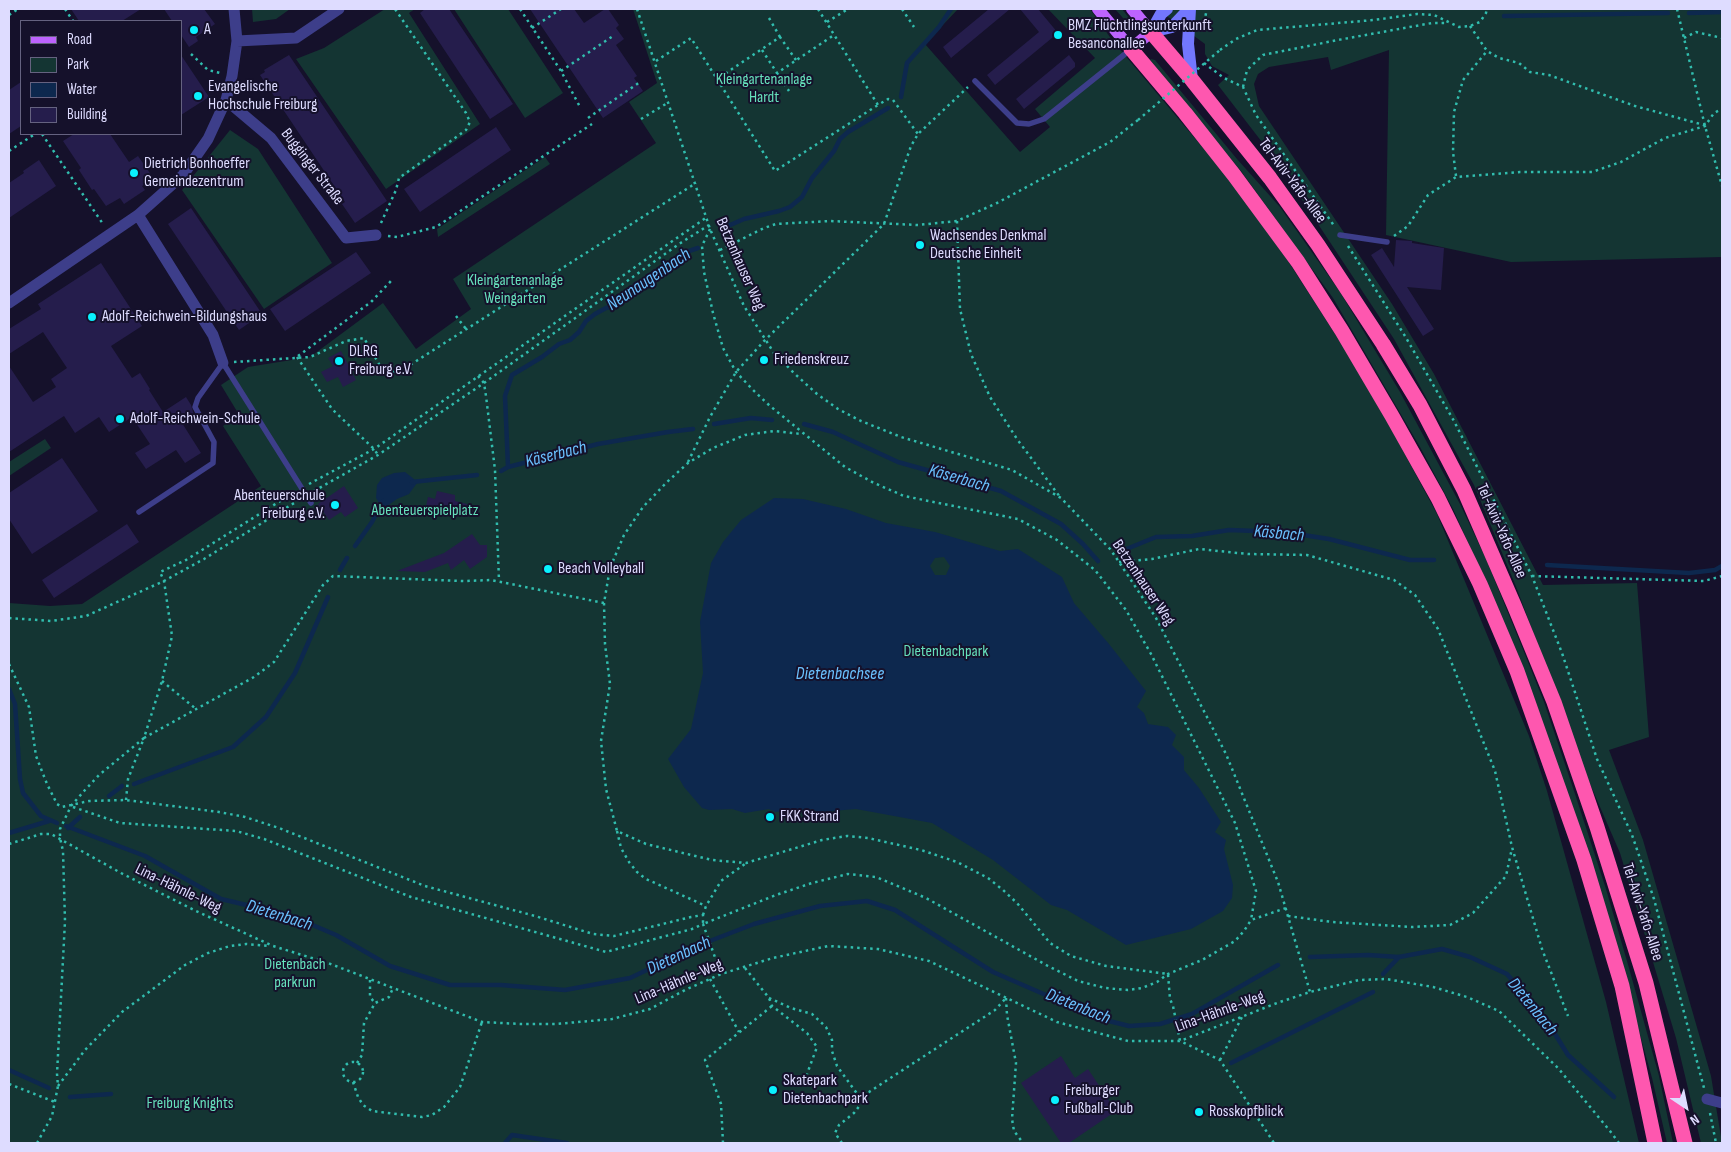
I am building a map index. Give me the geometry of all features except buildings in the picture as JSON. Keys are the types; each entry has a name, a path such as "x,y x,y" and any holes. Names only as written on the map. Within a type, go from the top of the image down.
{"highway":[{"name":"Tel-Aviv-Yafo-Allee","path":"1151,32 1270,178 1323,253 1383,344 1420,405 1464,490 1554,702 1594,818 1646,982 1686,1143"},
{"path":"1131,49 1234,175 1298,262 1342,331 1392,416 1438,498 1476,575 1521,680 1584,860 1622,986 1655,1143"}],"main road":[{"path":"1098,9 1131,49 1151,32"},
{"name":"Tel-Aviv-Yafo-Allee","path":"1132,9 1151,32"}],"street":[{"path":"9,303 138,215 183,175 208,139 226,100 237,42 234,9"},
{"path":"237,42 296,38 340,9"},
{"path":"1151,32 1161,14 1167,9"},
{"path":"1151,32 1172,27 1190,9"},
{"path":"1190,9 1188,44 1192,80"},
{"name":"Bugginger Straße","path":"226,100 271,138 346,238 376,236"},
{"path":"138,215 213,335 223,362"},
{"path":"1707,1099 1722,1102"}],"lane":[{"path":"975,81 1017,123 1029,124 1044,119 1131,49"},
{"path":"1340,235 1387,242"},
{"path":"139,512 213,463 214,442 195,407 198,398 223,362 311,503"}],"path":[{"path":"9,15 18,9"},
{"path":"65,9 72,20"},
{"path":"395,9 466,113 470,122 466,130 399,178 396,190 376,236 397,237 436,227 592,124"},
{"path":"520,9 560,71 580,107"},
{"path":"532,28 561,9"},
{"name":"Betzenhauser Weg","path":"637,9 709,227 744,306 774,353 817,394 838,409 861,421 901,437 1012,470 1061,498 1119,562 1156,618 1226,754 1278,882 1310,992"},
{"path":"818,9 878,105"},
{"path":"827,22 848,9"},
{"path":"902,9 914,27"},
{"path":"720,250 776,224 830,221 918,225 957,221 997,203 1110,142 1220,50 1236,39 1257,30 1374,20 1416,14 1434,15 1459,27 1470,26 1480,22 1487,9"},
{"path":"1677,9 1705,126 1722,186"},
{"path":"769,18 796,60"},
{"path":"1243,87 1247,70 1263,55 1432,23 1449,23"},
{"path":"1470,26 1487,51 1499,58 1519,64 1530,72 1548,75 1635,106 1705,126"},
{"path":"1684,38 1696,32 1722,38"},
{"path":"777,72 834,35"},
{"path":"560,71 613,36"},
{"path":"717,79 780,37"},
{"path":"655,61 691,38 775,171 888,98 893,100 918,134"},
{"path":"762,49 789,91"},
{"path":"1456,177 1453,152 1454,112 1463,80 1487,51"},
{"path":"191,54 208,70"},
{"path":"688,463 710,417 736,372 765,340 884,224 910,146 918,134 975,81"},
{"path":"588,118 640,82"},
{"path":"641,119 669,102"},
{"path":"1387,242 1408,226 1428,196 1456,177 1520,172 1592,172 1621,162 1665,138 1705,126 1714,113 1722,109"},
{"path":"9,151 33,135"},
{"path":"43,135 109,234"},
{"path":"223,362 310,357 346,341 364,338 383,371 399,372 696,183"},
{"path":"126,800 128,779 144,738 162,681 172,636 164,582 160,572 186,560 302,487 374,449 707,217"},
{"path":"957,221 960,309 972,354 990,397 1061,498"},
{"path":"71,806 120,823 236,830 272,842 411,897 606,952 692,929 776,895 848,874 876,877 926,898 1048,966 1078,981 1105,988 1128,990 1142,988 1157,982 1168,974 1202,960 1235,941 1251,920 1256,891 1235,823 1151,654 1126,610 1095,570 1057,540 1018,519 904,496 874,483 845,466 803,434 753,390 736,372 723,348 713,313 704,272 702,246 709,227"},
{"path":"9,618 51,621 86,616 164,582 307,495 378,456 679,244 709,227"},
{"path":"296,357 371,302 391,281"},
{"path":"456,316 466,329"},
{"path":"296,357 332,409 374,449 378,456"},
{"path":"478,376 484,383 495,470 499,582"},
{"path":"706,906 642,876 629,862 617,831 606,789 601,741 610,684 605,644 604,603 610,568 624,535 643,507 666,482 688,463 713,448 745,435 774,432 803,434"},
{"path":"1119,562 1152,559 1199,549 1248,554 1306,556 1394,580 1415,595 1438,629 1495,771 1512,847 1542,948 1568,1016"},
{"path":"37,1143 52,1116 58,1086 57,1074 65,920 63,851 60,829 71,806 99,775 144,738 254,677 274,662 323,585 333,576 499,582 604,603"},
{"path":"1532,576 1704,581 1722,576"},
{"path":"9,664 28,707 36,756 57,804 62,807 89,801 126,800 245,817 279,828 425,886 535,916 592,934 614,936 691,917 703,916"},
{"path":"162,681 196,709"},
{"path":"617,831 646,844 712,860 746,864"},
{"name":"Lina-Hähnle-Weg","path":"9,844 41,834 51,834 121,873 196,911 272,946 328,963 482,1022 556,1024 612,1019 650,1009 685,990 721,974 772,958 828,946 878,949 929,962 1057,1022 1128,1041 1180,1041 1310,992"},
{"path":"721,974 710,948 703,924 703,916 706,906 721,881 746,864 822,840 847,836 868,838 921,850 956,862 988,878 1016,903 1050,943 1072,956 1106,966 1168,974"},
{"path":"1288,916 1332,922 1403,926 1450,925 1473,913 1506,876 1512,847"},
{"path":"1251,920 1286,908"},
{"path":"58,1086 86,1050 122,1012 185,965 208,952 230,946 246,944 272,946"},
{"path":"745,968 769,998 772,1006 807,1032 817,1047 807,1074"},
{"path":"1168,974 1170,999 1180,1041 1220,1060 1274,1143"},
{"path":"710,979 739,1032"},
{"path":"1310,992 1359,980 1386,979 1467,997 1499,1011 1558,1068 1619,1143"},
{"path":"370,980 370,997 375,1003"},
{"path":"357,1063 362,1054 364,1023 375,1003 389,996 393,988"},
{"path":"769,998 791,1008 812,1014 826,1027 832,1040 832,1051 837,1066 858,1095 860,1105 854,1114 839,1125 835,1133 842,1143"},
{"path":"858,1095 869,1092 995,1010 1006,998"},
{"path":"1006,998 1016,1063 1012,1119 1014,1131 1023,1143"},
{"path":"723,1143 721,1104 705,1060 772,1006"},
{"path":"1220,1060 1243,1016"},
{"path":"353,1082 363,1105 372,1111 422,1117 432,1116 444,1107 460,1087 482,1022"},
{"path":"348,1063 357,1063 362,1067 363,1074 360,1079 353,1082 347,1080 343,1071 348,1063"},
{"path":"9,1084 55,1102"}],"green space":[{"path":"252,9 290,9 276,19 253,22"},
{"path":"385,9 415,9 409,13 480,124 386,189 296,59 324,48"},
{"path":"454,9 508,9 563,93 525,118"},
{"name":"Dietenbachpark","path":"633,9 958,9 925,44 1020,152 1050,127 1035,109 1095,58 1048,9 1090,9 1112,40 1225,174 1286,258 1344,348 1388,423 1437,514 1529,736 1547,791 1606,1002 1639,1143 9,1143 9,603 50,606 82,604 261,486 223,426 238,413 221,385 248,367 310,357 383,303 416,349 471,309 453,279 656,143 629,102 657,83"},
{"path":"1115,9 1122,9 1133,23 1130,26"},
{"path":"1157,9 1722,9 1722,257 1511,262 1386,235 1389,50 1331,70 1328,57 1269,67 1258,74 1254,84 1259,106 1392,304 1434,374 1543,585 1637,583 1649,737 1609,750 1643,840 1711,1076 1722,1143 1701,1143 1676,1038 1620,853 1584,770 1517,589 1474,485 1394,339 1275,159 1218,85 1229,75 1212,66 1205,54 1205,44"},
{"path":"1151,59 1155,60 1237,159 1280,207 1340,292 1400,392 1460,504 1486,559 1544,702 1575,794 1629,968 1659,1076 1673,1143 1667,1143 1652,1078 1623,973 1479,567 1453,509 1420,447 1333,298 1241,171"},
{"path":"230,130 258,149 332,263 264,309 182,190"},
{"path":"545,157 550,164 438,237 437,229"},
{"path":"45,439 51,448 9,476 9,462"}],"water":[{"path":"405,472 417,483 409,494 397,499 383,509 376,498 377,485 382,478 394,473"},
{"name":"Dietenbachsee","path":"774,498 803,499 846,509 886,523 935,532 1000,551 1018,549 1062,577 1074,603 1146,691 1137,707 1144,713 1148,724 1168,727 1176,735 1172,745 1184,757 1184,770 1199,788 1221,822 1215,832 1226,840 1224,849 1233,885 1232,898 1223,911 1191,929 1126,945 1067,910 1051,905 993,860 932,823 856,809 820,812 810,809 775,812 769,809 745,813 732,809 709,810 702,808 684,787 668,759 691,729 703,673 700,622 711,563 723,542 741,520","holes":["944,557 950,566 946,575 935,575 930,566 935,558"]}],"waterway":[{"name":"Neunaugenbach","path":"901,97 907,63 939,27 951,9"},
{"path":"1689,13 1722,12"},
{"path":"1504,16 1668,13"},
{"name":"Neunaugenbach","path":"721,229 744,219 790,207 802,197 812,178 834,151 840,139 848,132 888,108"},
{"name":"Neunaugenbach","path":"501,471 508,467 505,396 512,375 559,344 570,340 579,332 586,321 606,308 615,306 636,285 647,285 666,265 674,261 680,254 698,248"},
{"name":"Käserbach","path":"714,424 751,418 772,420"},
{"name":"Käserbach","path":"804,424 833,432 898,462 1001,491 1061,524 1098,561"},
{"name":"Käserbach","path":"508,467 598,444 693,429"},
{"name":"Neunaugenbach","path":"412,482 477,475"},
{"name":"Neunaugenbach","path":"355,546 372,522 383,501"},
{"name":"Käsbach","path":"1124,550 1156,537 1192,536 1229,530 1284,532 1329,539 1410,560 1434,560"},
{"name":"Neunaugenbach","path":"340,570 347,558"},
{"name":"Käsbach","path":"1547,565 1689,573 1715,570 1722,566"},
{"name":"Neunaugenbach","path":"134,784 233,747 266,717 295,673 328,597"},
{"name":"Dietenbach","path":"9,689 15,704 20,779 23,793 41,816 57,823"},
{"name":"Neunaugenbach","path":"109,796 122,786"},
{"name":"Neunaugenbach","path":"68,828 80,817"},
{"path":"9,833 49,821"},
{"name":"Dietenbach","path":"66,826 145,856 221,899 289,915 336,935 390,966 450,985 501,985 565,990 630,978 702,944 754,924 820,906 867,901 895,910 993,972 1101,1019 1129,1026 1160,1024 1192,1014 1278,965"},
{"name":"Dietenbach","path":"1310,957 1368,955 1399,957 1442,949 1470,957 1507,974 1547,1021 1568,1055 1614,1097"},
{"path":"1383,974 1399,957"},
{"path":"1231,1063 1373,992"},
{"path":"9,1070 49,1088"},
{"path":"70,1097 111,1094"},
{"path":"505,1143 512,1135 567,1143"}],"place":[{"name":"A","path":"194,30"},
{"name":"BMZ Flüchtlingsunterkunft Besanconallee","path":"1058,35"},
{"name":"Evangelische Hochschule Freiburg","path":"198,96"},
{"name":"Dietrich Bonhoeffer Gemeindezentrum","path":"134,173"},
{"name":"Wachsendes Denkmal Deutsche Einheit","path":"920,245"},
{"name":"Adolf-Reichwein-Bildungshaus","path":"92,317"},
{"name":"Friedenskreuz","path":"764,360"},
{"name":"DLRG Freiburg e.V.","path":"339,361"},
{"name":"Adolf-Reichwein-Schule","path":"120,419"},
{"name":"Abenteuerschule Freiburg e.V.","path":"335,505"},
{"name":"Beach Volleyball","path":"548,569"},
{"name":"FKK Strand","path":"770,817"},
{"name":"Skatepark Dietenbachpark","path":"773,1090"},
{"name":"Freiburger Fußball-Club","path":"1055,1100"},
{"name":"Rosskopfblick","path":"1199,1112"}],"park label":[{"name":"Kleingartenanlage Hardt","path":"764,89"},
{"name":"Kleingartenanlage Weingarten","path":"515,290"},
{"name":"Abenteuerspielplatz","path":"425,511"},
{"name":"Dietenbach parkrun","path":"295,974"},
{"name":"Freiburg Knights","path":"190,1104"}]}
